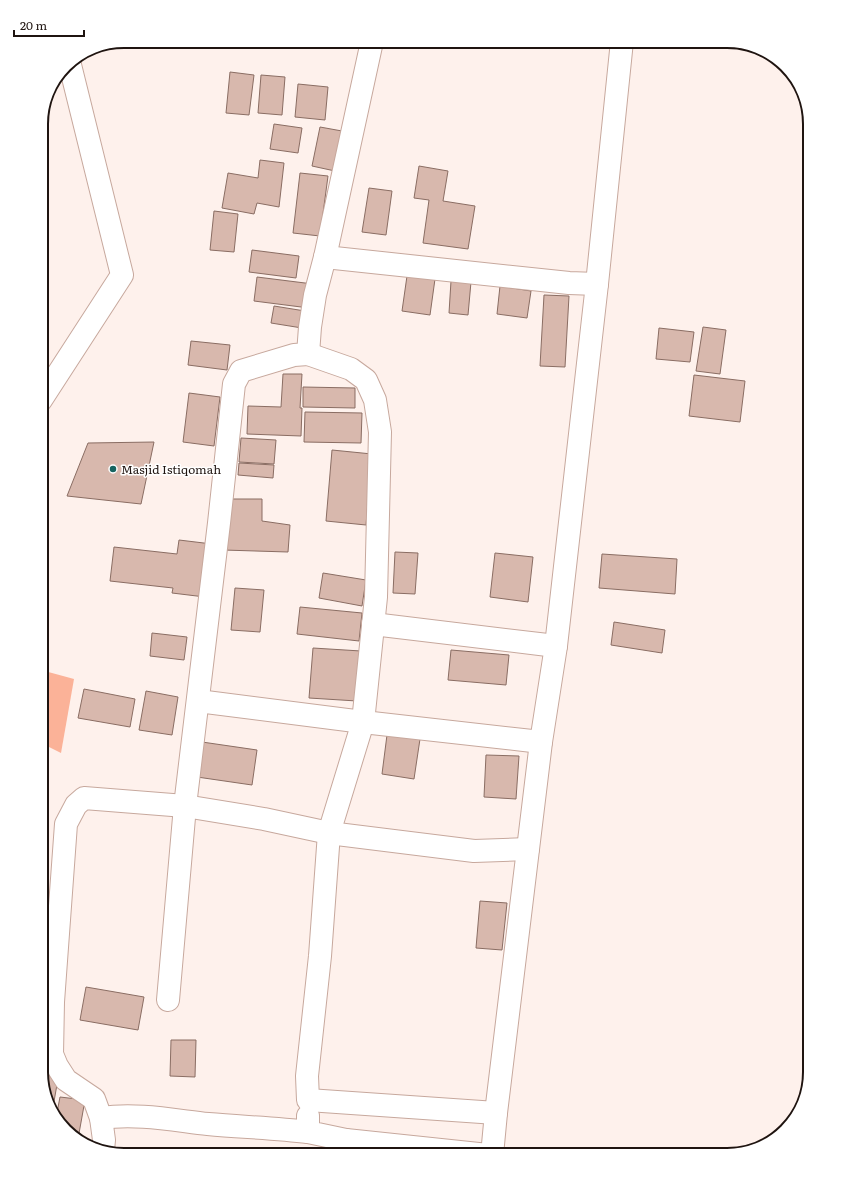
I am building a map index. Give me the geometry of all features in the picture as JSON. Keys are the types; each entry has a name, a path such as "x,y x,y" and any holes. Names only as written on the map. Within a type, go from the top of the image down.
{"street":[{"path":"308,354 315,295 325,257 369,48"},
{"path":"493,1148 541,742 556,646 598,284 621,48"},
{"path":"48,389 122,275 71,69"},
{"path":"325,257 569,283 598,284"},
{"path":"168,1000 185,806 220,524 234,384 241,371 294,355 308,354 351,369 366,380 375,400 380,432 376,597 363,722 329,832 320,956 307,1076 308,1132"},
{"path":"373,624 556,646"},
{"path":"198,701 363,722 541,742"},
{"path":"103,1145 101,1118 94,1098 66,1080 56,1066 52,1054 66,824 76,805 84,798 185,806 329,832 474,851 528,849"},
{"path":"308,1100 496,1113"},
{"path":"101,1118 145,1117 308,1132 345,1148"}],"shaded area":[{"path":"48,672 74,679 61,753 48,746"}],"building":[{"path":"230,72 254,75 249,115 226,113"},
{"path":"261,75 285,77 282,115 258,113"},
{"path":"298,84 328,87 325,120 295,117"},
{"path":"274,124 302,128 298,153 270,149"},
{"path":"320,127 342,131 335,171 312,166"},
{"path":"260,160 284,163 279,207 257,203 254,214 222,208 228,173 258,178"},
{"path":"419,166 448,171 443,201 475,206 468,249 423,243 429,200 414,198"},
{"path":"300,173 328,176 320,236 293,233"},
{"path":"369,188 392,191 386,235 362,232"},
{"path":"214,211 238,214 234,252 210,250"},
{"path":"252,250 299,256 296,278 249,272"},
{"path":"407,276 435,279 430,315 402,311"},
{"path":"257,277 313,284 309,308 254,301"},
{"path":"451,281 471,282 468,315 449,313"},
{"path":"500,286 531,291 527,318 497,314"},
{"path":"544,295 569,296 565,367 540,366"},
{"path":"274,306 305,311 302,328 271,323"},
{"path":"703,327 726,330 720,374 696,371"},
{"path":"659,328 694,332 690,362 656,359"},
{"path":"191,341 230,345 227,370 188,365"},
{"path":"283,374 302,374 300,408 302,408 301,436 247,434 248,406 281,407"},
{"path":"694,375 745,381 740,422 689,416"},
{"path":"303,387 355,388 355,408 303,407"},
{"path":"189,393 220,397 214,446 183,442"},
{"path":"305,412 362,413 361,443 304,442"},
{"path":"241,438 276,440 274,464 239,462"},
{"name":"Masjid Istiqomah","path":"154,442 141,504 67,496 88,443"},
{"path":"332,450 372,454 366,525 326,521"},
{"path":"239,463 274,465 273,478 238,475"},
{"path":"230,499 262,499 262,521 290,525 288,552 223,550"},
{"path":"179,540 212,544 205,597 172,593 173,588 110,581 114,547 177,554"},
{"path":"395,552 418,553 415,594 393,593"},
{"path":"495,553 533,557 528,602 490,597"},
{"path":"602,554 677,559 675,594 599,588"},
{"path":"323,573 366,580 362,606 319,598"},
{"path":"235,588 264,590 260,632 231,630"},
{"path":"300,607 362,613 359,641 297,634"},
{"path":"614,622 665,630 662,653 611,645"},
{"path":"152,633 187,637 184,660 150,656"},
{"path":"313,648 361,651 357,701 309,698"},
{"path":"451,650 509,655 506,685 448,680"},
{"path":"84,689 135,699 130,727 78,718"},
{"path":"146,691 178,697 172,735 139,730"},
{"path":"387,735 420,739 414,779 382,774"},
{"path":"202,742 257,750 252,785 197,777"},
{"path":"486,755 519,756 516,799 484,797"},
{"path":"480,901 507,903 502,950 476,948"},
{"path":"86,987 144,997 138,1030 80,1020"},
{"path":"171,1040 196,1040 195,1077 170,1076"},
{"path":"48,1071 59,1073 54,1101"},
{"path":"60,1097 85,1100 79,1133 70,1126 58,1109"}],"place":[{"name":"Masjid Istiqomah","path":"113,469"}]}
